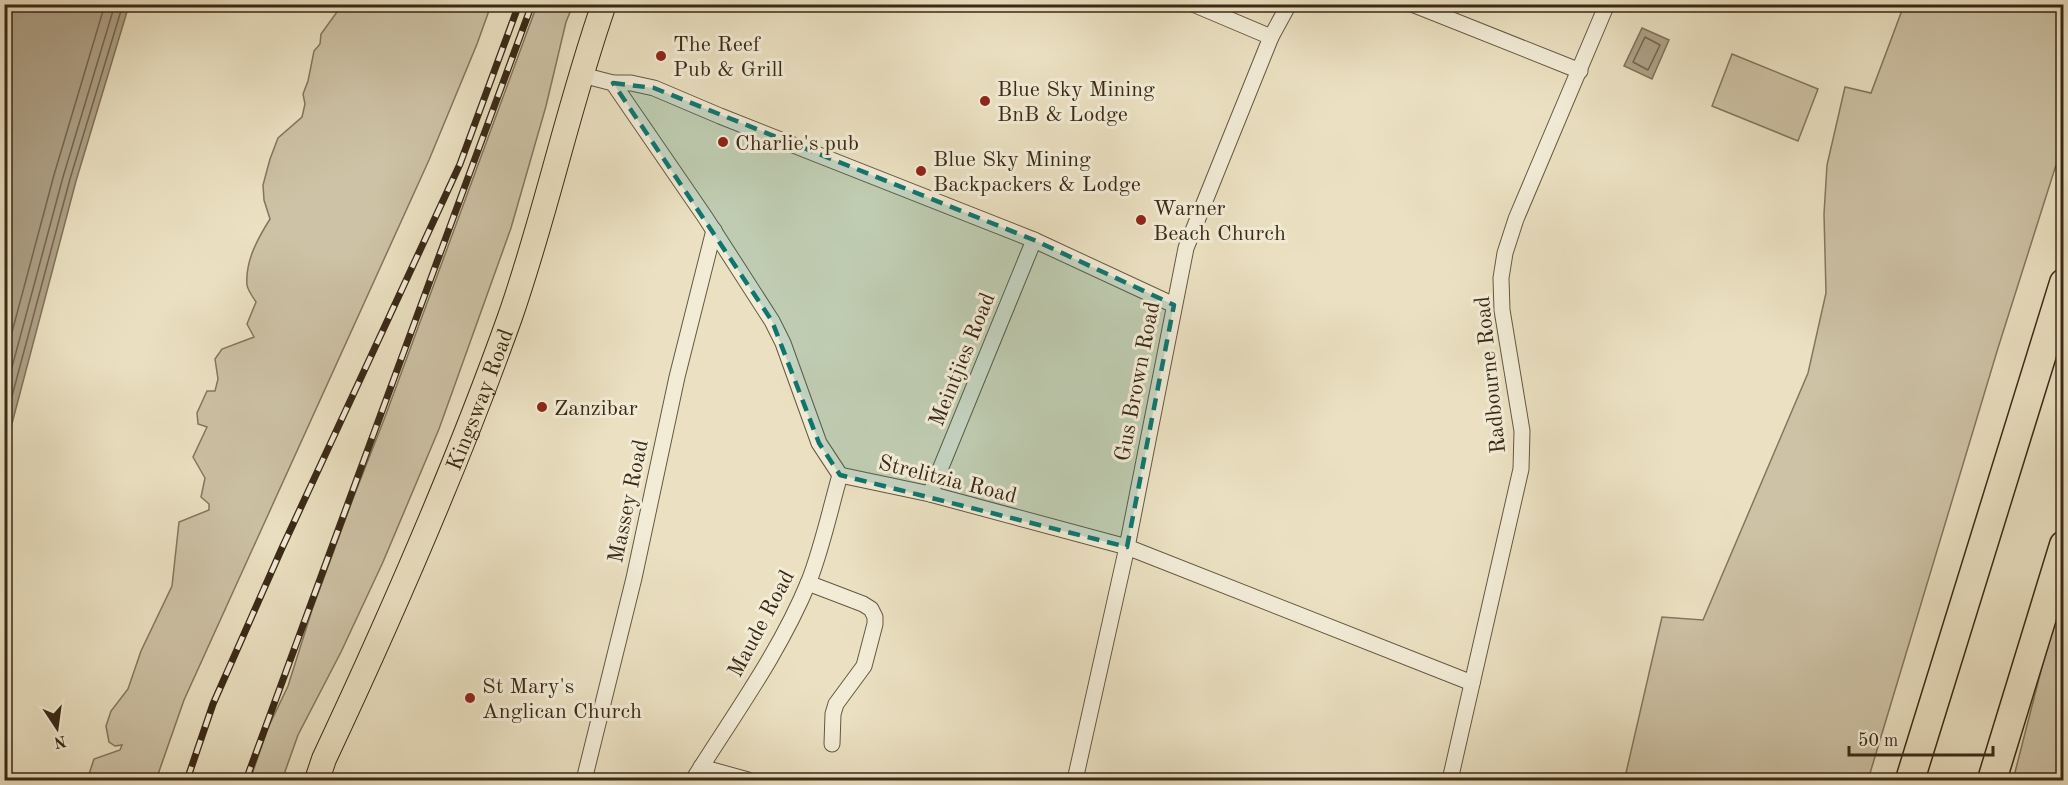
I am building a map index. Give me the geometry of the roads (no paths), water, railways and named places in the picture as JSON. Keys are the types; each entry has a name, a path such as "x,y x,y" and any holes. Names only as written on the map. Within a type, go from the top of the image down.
{"highway":[{"path":"1910,780 2064,283"},
{"path":"1992,780 2064,545"}],"main road":[{"name":"Kingsway Road","path":"317,780 324,759 423,541 506,327 531,252 604,4"}],"street":[{"path":"1193,4 1271,37"},
{"name":"Gus Brown Road","path":"1075,780 1126,548 1186,248 1271,37 1289,4"},
{"path":"1412,4 1580,71"},
{"name":"Radbourne Road","path":"1450,780 1521,470 1522,431 1502,310 1501,278 1505,253 1516,219 1607,4"},
{"path":"582,75 613,83 631,83 654,88 1034,240 1174,305"},
{"path":"613,83 714,230 772,321 783,343 819,443 840,475"},
{"name":"Massey Road","path":"584,780 634,578 677,376 714,230"},
{"name":"Meintjies Road","path":"930,494 1034,240"},
{"name":"Strelitzia Road","path":"840,475 930,494 1126,548 1472,683"},
{"name":"Maude Road","path":"693,780 709,773 795,612 808,583 840,475"},
{"path":"808,583 863,604 871,609 875,617 864,666 836,704 833,714 832,744"},
{"path":"709,773 748,780"}],"water":[{"path":"5,4 129,5 76,181 5,450"},
{"path":"1642,28 1669,40 1652,79 1624,66"}],"railway":[{"path":"187,780 213,704 282,548 460,164 519,4"},
{"path":"246,780 532,4"}],"place":[{"name":"The Reef Pub & Grill","path":"661,56"},
{"name":"Blue Sky Mining BnB & Lodge","path":"985,101"},
{"name":"Charlie's pub","path":"723,142"},
{"name":"Blue Sky Mining Backpackers & Lodge","path":"921,171"},
{"name":"Warner Beach Church","path":"1141,220"},
{"name":"Zanzibar","path":"542,407"},
{"name":"St Mary's Anglican Church","path":"470,698"}]}
